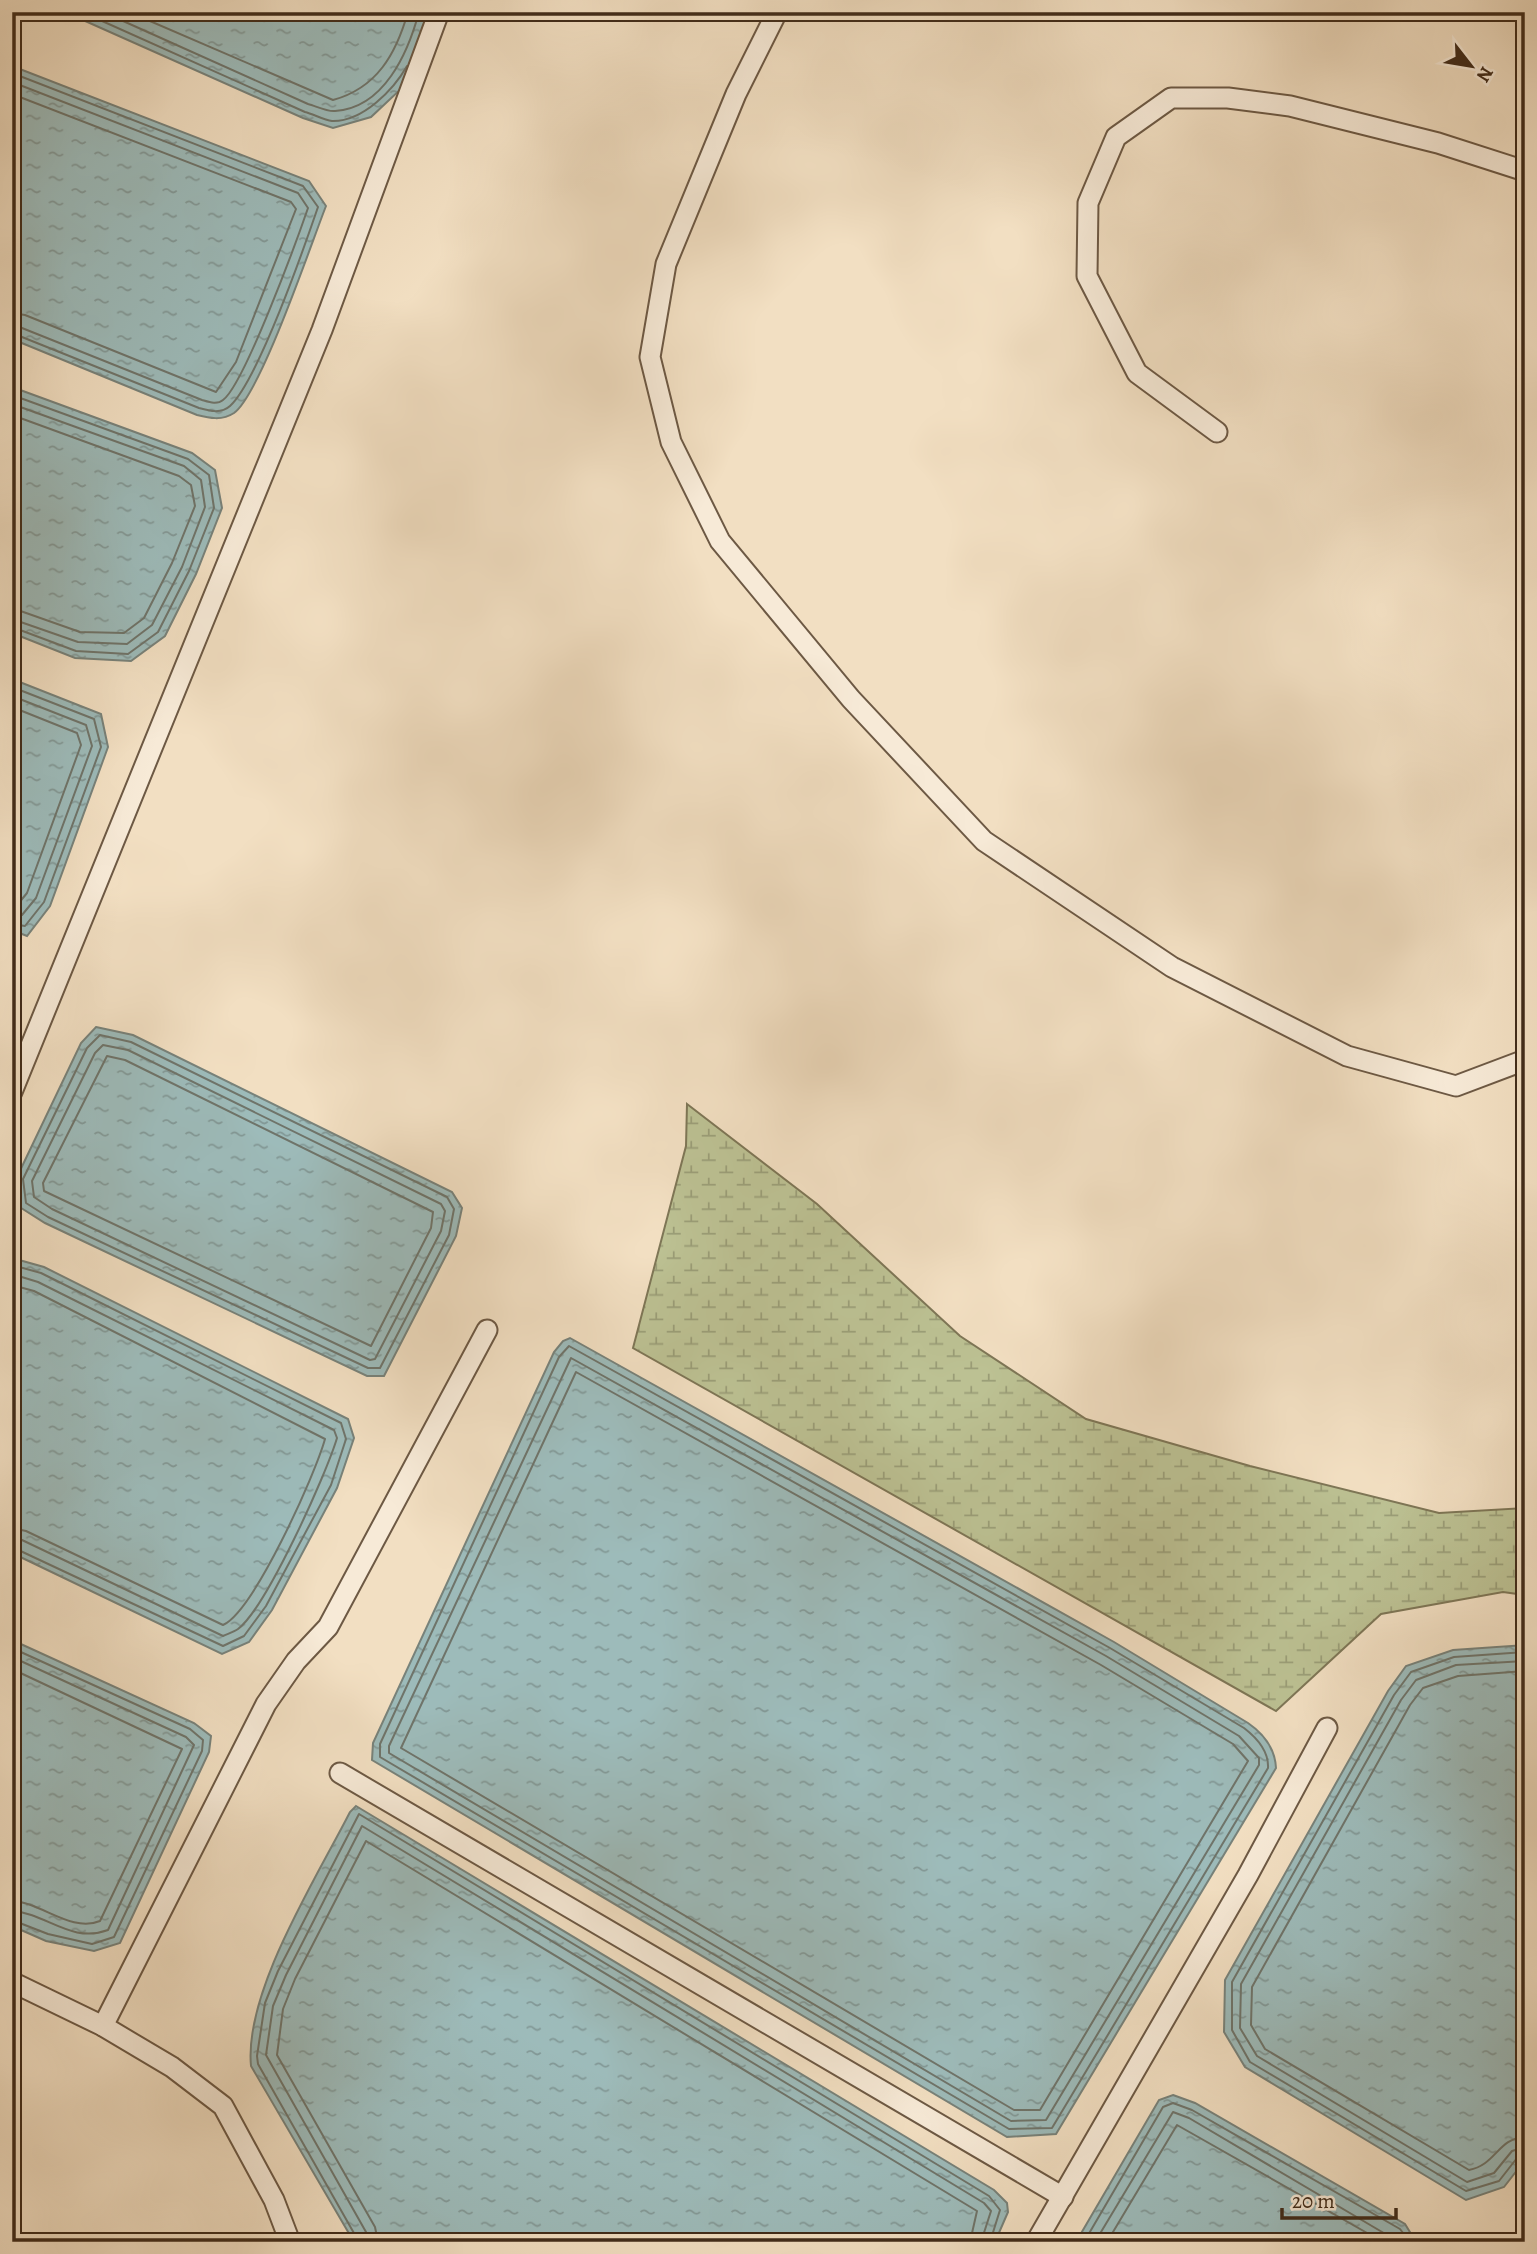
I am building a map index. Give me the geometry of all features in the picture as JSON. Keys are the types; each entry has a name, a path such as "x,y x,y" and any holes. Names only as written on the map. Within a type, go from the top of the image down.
{"lane":[{"path":"12,1092 322,330 439,12"},
{"path":"778,12 736,94 666,264 650,357 671,442 720,541 851,699 984,841 1172,967 1347,1056 1444,1083 1456,1086 1525,1060"},
{"path":"1217,432 1137,373 1087,276 1088,203 1116,138 1171,97 1228,98 1290,106 1438,143 1525,171"},
{"path":"103,2026 266,1703 296,1661 328,1627 487,1330"},
{"path":"1036,2242 1248,1875 1327,1728"},
{"path":"340,1773 1063,2197"},
{"path":"12,1982 103,2026 172,2067 223,2106 274,2200 285,2238"}],"green space":[{"path":"687,1104 817,1204 960,1336 1086,1419 1250,1466 1439,1513 1525,1508 1525,1595 1503,1592 1381,1614 1276,1711 633,1348 686,1146"}],"water":[{"path":"65,12 435,12 402,88 371,117 333,128 303,118"},
{"path":"12,66 309,181 326,206 271,349 258,378 234,413 220,418 197,415 12,339"},
{"path":"12,387 192,453 215,470 222,508 196,574 165,636 131,661 75,658 12,633"},
{"path":"12,679 101,714 108,747 50,906 27,936 12,930"},
{"path":"96,1027 133,1035 452,1192 462,1208 456,1236 384,1376 367,1376 45,1223 18,1206 16,1179 81,1043"},
{"path":"12,1258 44,1267 348,1419 354,1438 337,1488 272,1610 249,1642 222,1654 12,1553"},
{"path":"570,1338 1114,1642 1248,1723 1268,1742 1276,1768 1056,2134 1007,2137 372,1760 373,1743 554,1352 563,1341"},
{"path":"12,1640 194,1723 211,1736 209,1752 120,1943 94,1951 46,1941 12,1926"},
{"path":"1525,1645 1525,2160 1504,2187 1466,2200 1245,2067 1224,2032 1225,1980 1388,1691 1406,1666 1453,1650"},
{"path":"356,1806 994,2190 1007,2203 1008,2212 995,2242 354,2242 251,2066 252,2037 270,1971 302,1902 350,1812"},
{"path":"1173,2095 1195,2103 1405,2224 1416,2242 1076,2242 1159,2100"}]}
